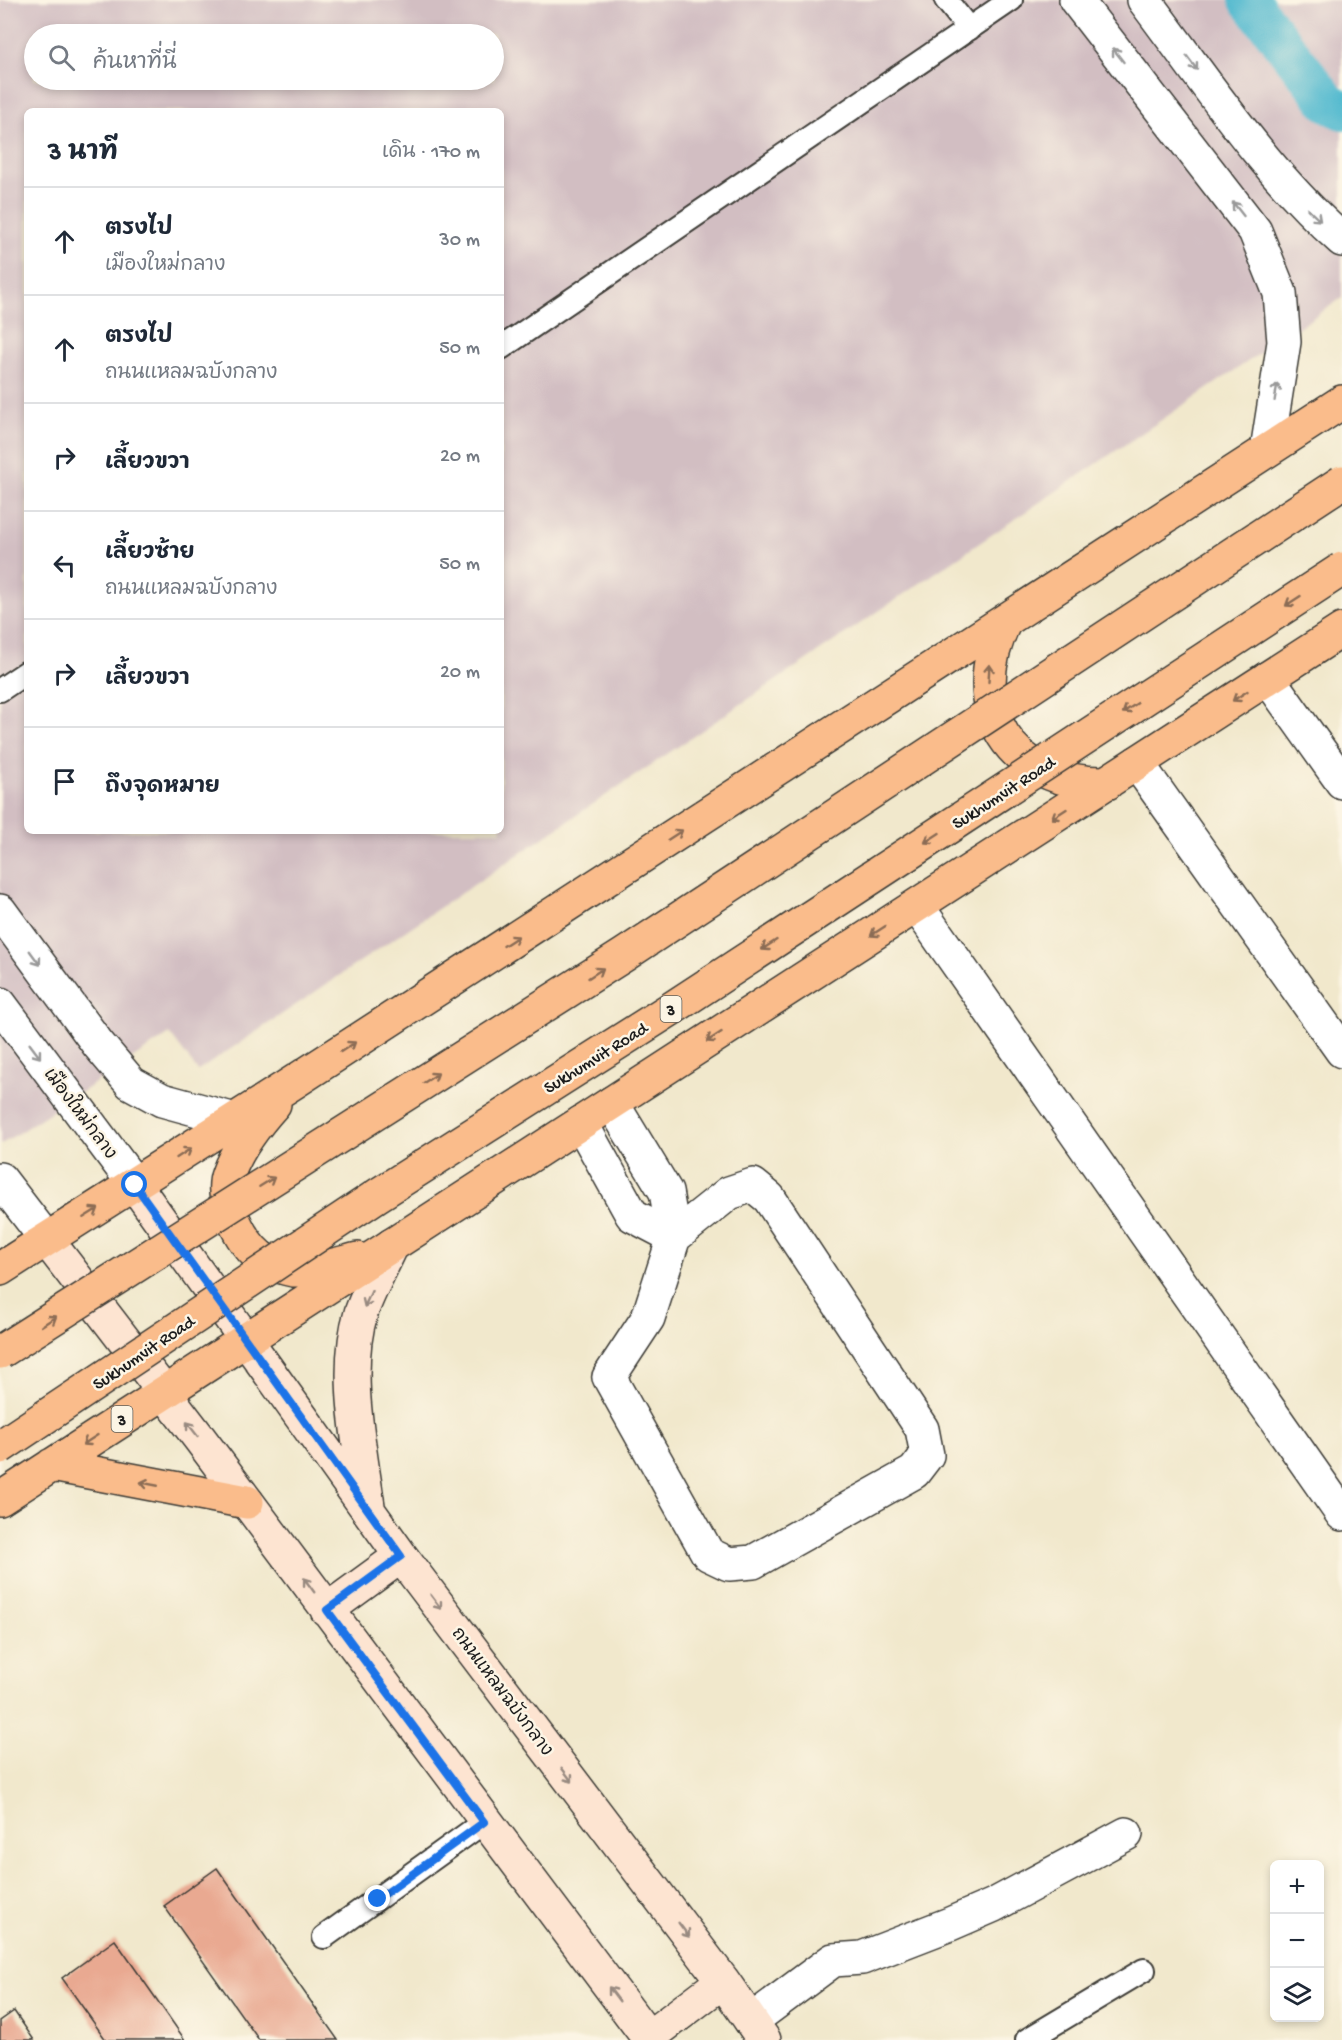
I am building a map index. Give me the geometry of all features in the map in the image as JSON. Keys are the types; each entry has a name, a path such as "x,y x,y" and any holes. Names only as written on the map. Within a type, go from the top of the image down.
{"highway":[{"path":"0,1269 135,1185 1342,402"},
{"path":"0,1352 634,948 1342,482"},
{"name":"Sukhumvit Road","path":"0,1447 378,1195 684,1001 1342,569"},
{"path":"1005,621 993,644 988,671 988,689 997,723 1011,746 1030,764 1054,776 1080,783 1107,783"},
{"name":"3","path":"0,1499 1342,630"},
{"path":"294,1082 250,1136 227,1176 226,1197 246,1242 261,1258 292,1270 321,1268 384,1250"},
{"path":"52,1465 248,1502"}],"main road":[{"name":"เมืองใหม่กลาง","path":"135,1185 245,1341"},
{"path":"47,1240 248,1502 484,1822 649,2039 723,1981"},
{"path":"369,1511 356,1417 354,1365 361,1314 384,1250"},
{"name":"ถนนแหลมฉบังกลาง","path":"245,1341 401,1556 723,1981 757,2031"},
{"path":"327,1610 401,1556"}],"street":[{"path":"1076,0 1255,231 1280,293 1284,342 1267,450"},
{"path":"1144,0 1275,173 1310,212 1342,240"},
{"path":"1269,678 1342,782"},
{"path":"1137,763 1342,1051"},
{"path":"917,906 1342,1514"},
{"path":"0,910 98,1044 131,1083 162,1100 235,1120"},
{"name":"เมืองใหม่กลาง","path":"0,1004 135,1185"},
{"path":"612,1103 666,1192 674,1237 648,1318 609,1377 708,1554 729,1564 753,1562 914,1472 927,1455 922,1429 769,1198 753,1185 729,1193 674,1237"},
{"path":"581,1123 632,1215 674,1237"},
{"path":"0,1179 47,1240"},
{"path":"757,2031 833,1960 862,1958 950,1924 994,1905 1126,1834"}],"lane":[{"path":"946,0 969,29"},
{"path":"504,346 1011,0"},
{"path":"0,690 24,674"},
{"path":"324,1937 484,1822"},
{"path":"1027,2040 1144,1970"}],"shaded area":[{"path":"0,0 1342,0 1342,298 198,1071 170,1034 0,1145"}],"building":[{"path":"217,1868 338,2040 259,2040 164,1906"},
{"path":"115,1940 185,2040 106,2040 62,1978"},
{"path":"14,2011 34,2040 0,2040 0,2021"}],"waterway":[{"path":"1249,0 1328,102 1342,110"}],"route":[{"path":"135,1185 401,1556 327,1610 484,1822 378,1899"}]}
